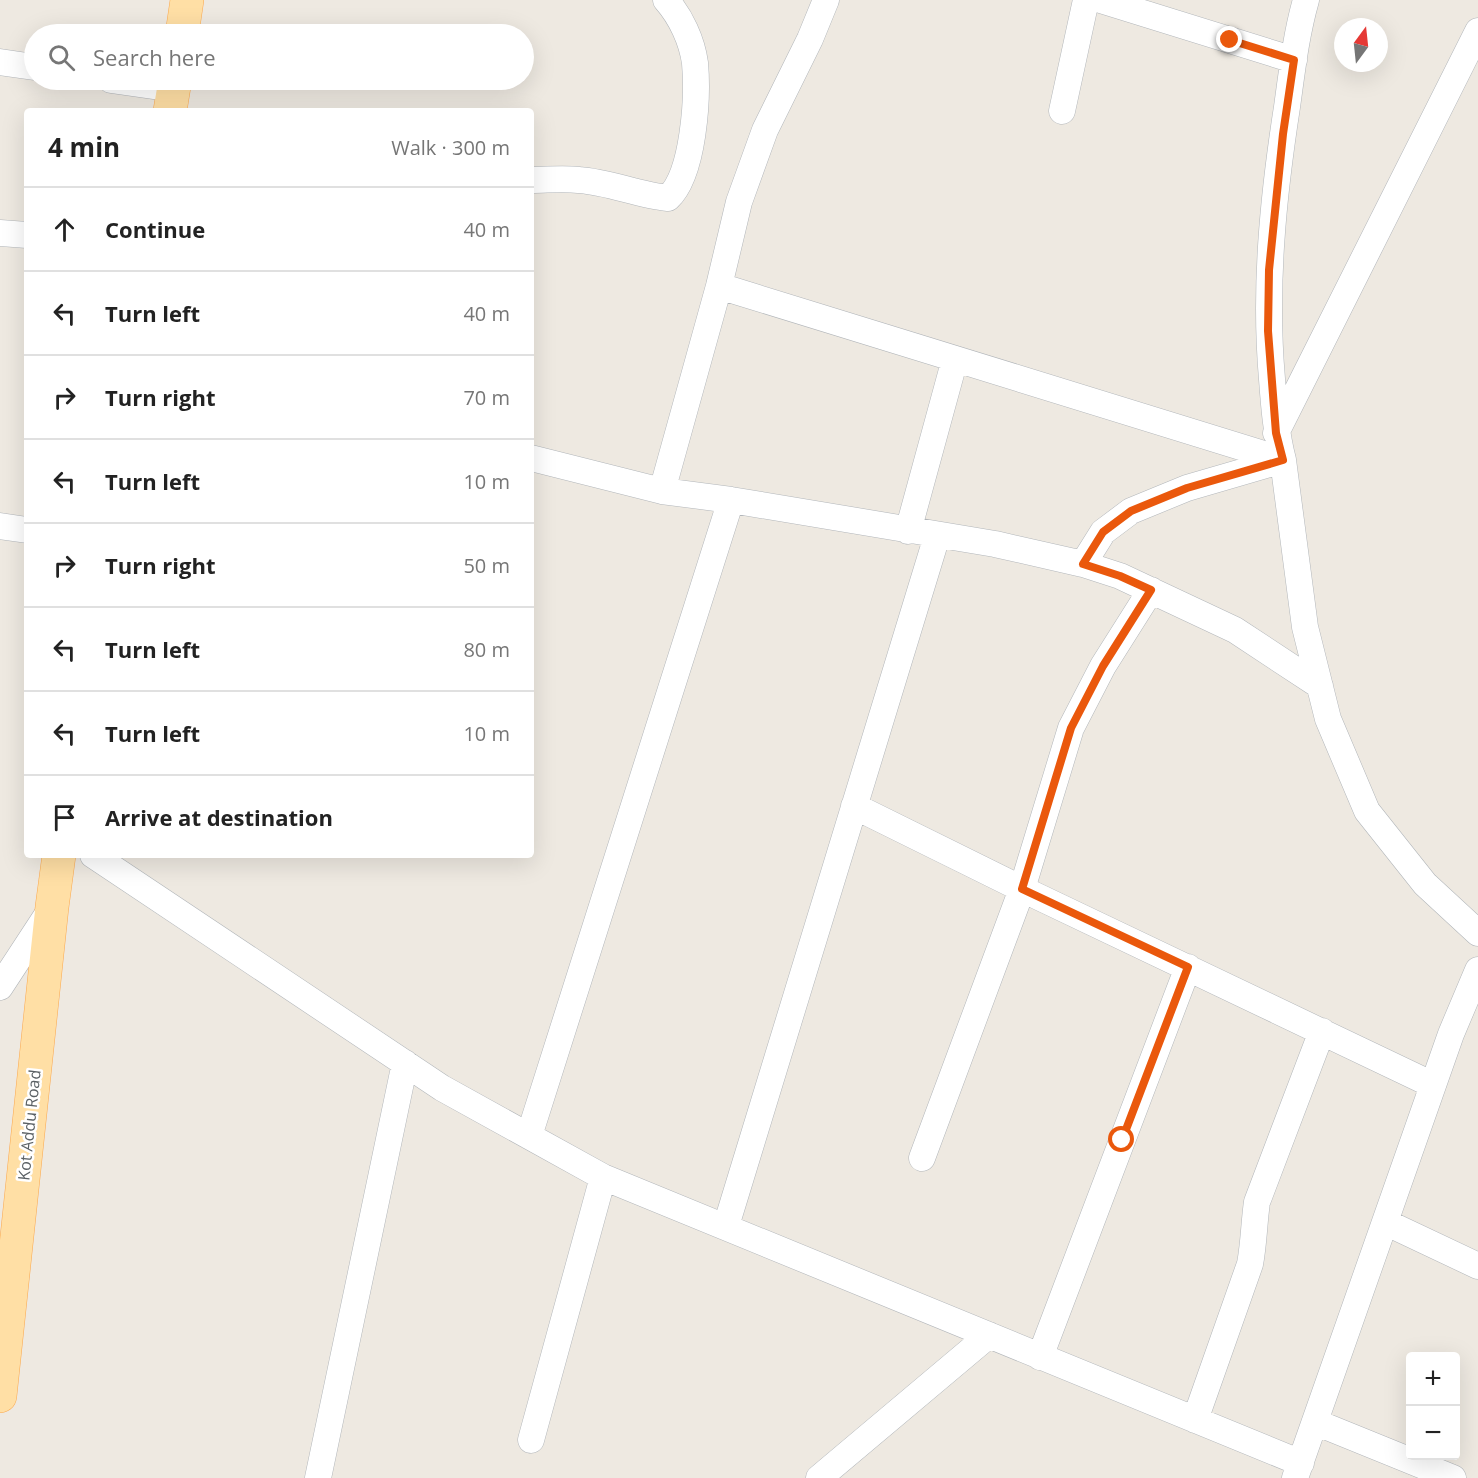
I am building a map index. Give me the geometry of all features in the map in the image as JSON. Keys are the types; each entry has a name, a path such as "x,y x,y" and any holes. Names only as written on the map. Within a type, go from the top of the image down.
{"main road":[{"path":"183,24 187,0"},
{"name":"Kot Addu Road","path":"0,1396 59,858"}],"street":[{"path":"534,180 579,180 631,190 653,197 668,198 675,191 693,133 695,62 687,32 666,0"},
{"path":"662,492 719,286 739,202 765,130 810,39 826,0"},
{"path":"1062,111 1086,0"},
{"path":"1101,0 1294,60"},
{"path":"1306,0 1283,134 1269,270 1268,331 1276,433 1283,460 1305,627 1328,719 1367,811 1425,884 1478,933"},
{"path":"1276,433 1478,31"},
{"path":"0,62 24,66"},
{"path":"0,233 24,236"},
{"path":"719,286 1283,460"},
{"path":"908,531 955,359"},
{"path":"534,459 662,492 731,500 994,544 1083,564 1120,576 1235,630 1320,686"},
{"path":"1083,564 1103,532 1131,511 1187,488 1283,460"},
{"path":"529,1136 731,500"},
{"path":"0,526 24,530"},
{"path":"726,1226 937,536"},
{"path":"921,1158 1022,889 1071,728 1103,666 1151,590"},
{"path":"854,806 1022,889 1433,1084"},
{"path":"98,858 442,1088 603,1177 1195,1420 1298,1471 1433,1084 1478,970"},
{"path":"0,987 52,908"},
{"path":"1040,1357 1188,967"},
{"path":"1195,1420 1250,1264 1254,1245 1253,1228 1257,1202 1322,1031"},
{"path":"318,1478 405,1063"},
{"path":"531,1440 603,1177"},
{"path":"1385,1222 1478,1266"},
{"path":"819,1478 989,1335"},
{"path":"1315,1422 1453,1478"}],"route":[{"path":"1122,1140 1188,967 1022,889 1071,728 1103,666 1151,590 1120,576 1083,564 1103,532 1131,511 1187,488 1283,460 1276,433 1268,331 1269,270 1283,134 1294,60 1230,40"}]}
